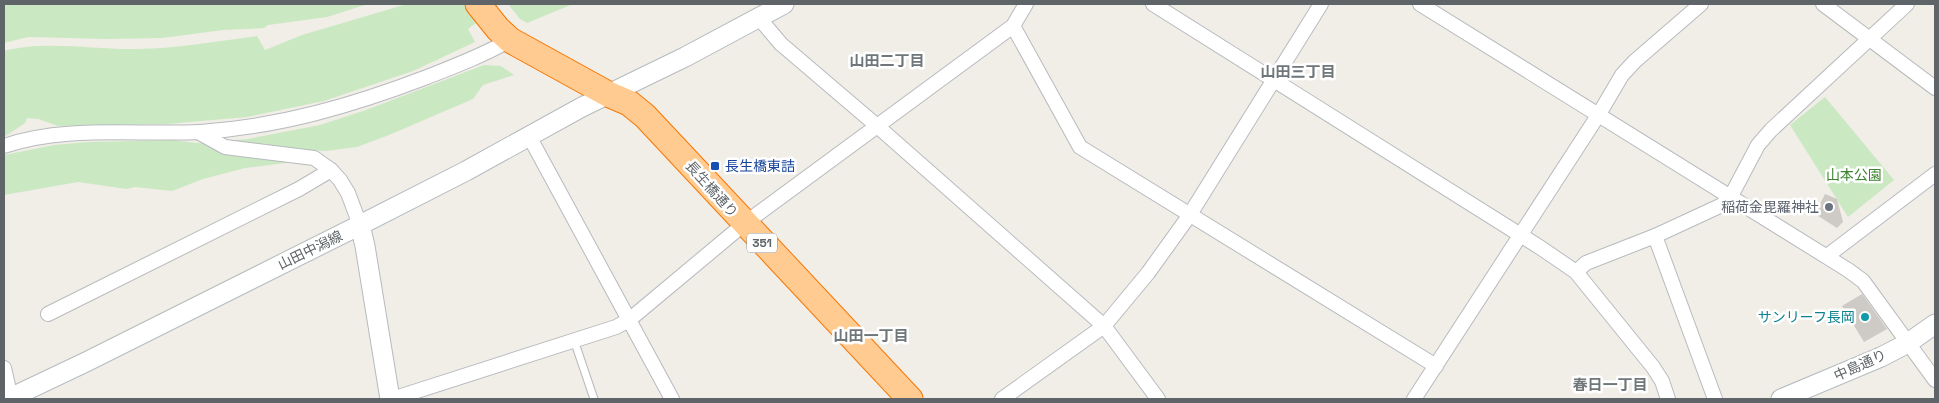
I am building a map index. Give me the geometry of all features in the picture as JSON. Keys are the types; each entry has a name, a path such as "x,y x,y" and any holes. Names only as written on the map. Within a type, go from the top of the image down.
{"highway":[{"name":"長生橋通り","path":"482,10 498,30 510,40 608,94 629,103 645,116 744,224 910,399"}],"main road":[{"name":"山田中潟線","path":"10,398 360,225 466,171 582,107 686,57 784,4"},
{"path":"360,225 391,399"},
{"name":"中島通り","path":"1781,399 1881,357 1908,343 1935,324"}],"street":[{"path":"391,399 616,327 629,320 744,224 1013,26 1026,4"},
{"path":"1153,4 1576,272 1653,367 1662,380 1668,399"},
{"path":"1002,399 1104,326 1148,273 1190,216 1321,4"},
{"path":"1420,4 1827,256 1863,281 1935,380"},
{"path":"1414,399 1599,114 1622,75 1701,4"},
{"path":"1823,4 1935,88"},
{"path":"1576,272 1586,263 1655,236 1722,205 1731,196 1758,145 1771,130 1907,4"},
{"path":"759,18 781,44 1104,326 1158,399"},
{"path":"1013,26 1080,147 1436,366"},
{"path":"4,146 15,142 52,136 104,133 198,132 232,130 266,124 328,111 402,86 494,50 510,40"},
{"path":"198,132 225,147 314,158 331,170 348,193 360,225"},
{"path":"528,136 672,399"},
{"path":"48,314 299,189 331,170"},
{"path":"1827,256 1935,174"},
{"path":"1655,236 1715,399"},
{"path":"4,368 10,398"}],"lane":[{"path":"574,340 594,399"}],"green space":[{"path":"4,4 368,4 327,17 268,25 264,28 223,30 162,38 28,37 4,43"},
{"path":"407,4 501,4 468,29 475,42 413,71 324,101 247,117 167,124 58,126 38,119 27,118 25,123 4,137 4,51 37,46 121,49 153,48 257,36 265,50 302,35"},
{"path":"508,4 573,4 527,23 520,19"},
{"path":"484,65 501,66 514,75 483,85 473,99 357,147 326,151 311,150 301,161 245,168 203,179 172,191 135,187 127,189 78,182 4,195 4,155 54,145 88,142 172,140 196,143 248,139 320,125 366,110"},
{"name":"山本公園","path":"1825,97 1894,180 1848,217 1790,125"}],"building":[{"name":"稲荷金毘羅神社","path":"1825,194 1837,199 1843,222 1837,228 1815,214"},
{"name":"サンリーフ長岡","path":"1862,294 1887,329 1864,342 1842,306"}],"place":[{"name":"長生橋東詰","path":"715,166"},
{"name":"稲荷金毘羅神社","path":"1829,207"},
{"name":"サンリーフ長岡","path":"1865,317"}],"district":[{"name":"山田二丁目","path":"887,60"},
{"name":"山田三丁目","path":"1298,71"},
{"name":"山田一丁目","path":"871,335"},
{"name":"春日一丁目","path":"1610,384"}]}
